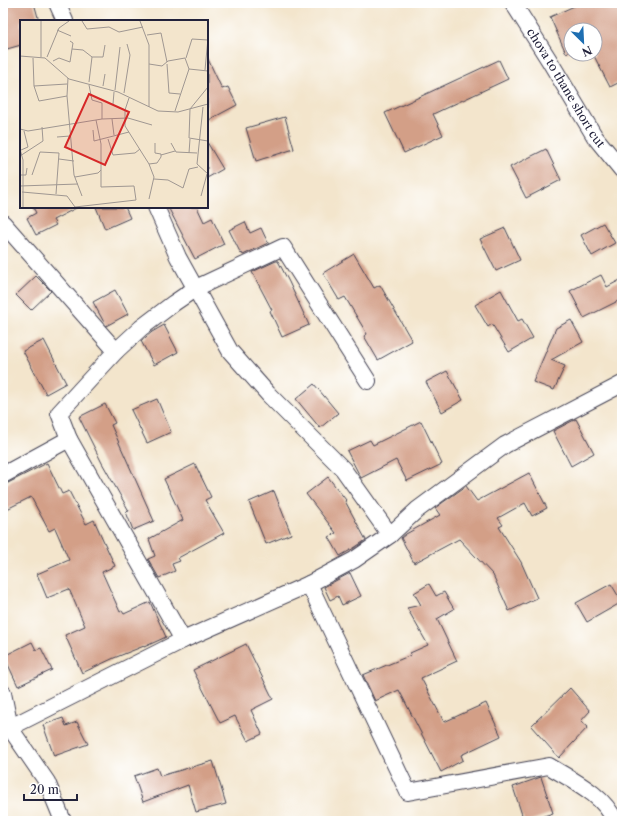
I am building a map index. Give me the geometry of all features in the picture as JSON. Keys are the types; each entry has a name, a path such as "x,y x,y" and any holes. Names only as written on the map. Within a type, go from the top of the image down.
{"street":[{"path":"57,3 65,20"},
{"name":"chova to thane short cut","path":"513,3 595,137 622,170"},
{"path":"156,208 178,257 230,351 269,395 343,469 390,536"},
{"path":"3,223 116,351"},
{"path":"183,640 69,439 59,413 116,351 141,328 196,288 284,247 368,381"},
{"path":"6,729 183,640 309,584 354,560 390,536 417,510 505,444 622,384"},
{"path":"3,475 69,439"},
{"path":"309,584 408,792 549,766 597,796 612,814 615,821"},
{"path":"3,693 6,729 47,782 63,821"}],"building":[{"path":"10,3 34,3 39,20 20,20 20,45 7,49 3,35 3,5"},
{"path":"581,3 622,3 622,81 610,87 597,62 603,62 603,22 563,22 563,46 550,17"},
{"path":"208,59 222,89 228,87 237,105 208,120"},
{"path":"499,60 508,79 433,114 443,135 404,153 385,113"},
{"path":"285,117 294,149 256,161 246,128"},
{"path":"208,144 223,169 208,177"},
{"path":"546,149 561,180 526,198 510,167"},
{"path":"34,208 76,208 53,220 56,225 36,235 27,218 36,213"},
{"path":"96,208 125,208 130,218 105,229"},
{"path":"169,208 197,208 204,222 212,218 224,244 195,259"},
{"path":"245,222 250,233 261,228 268,243 243,255 242,253 241,254 229,230"},
{"path":"603,223 615,243 592,256 581,235"},
{"path":"505,228 520,260 496,271 480,239"},
{"path":"354,254 374,288 380,285 412,341 378,360 364,336 367,334 345,297 339,300 323,273"},
{"path":"278,261 289,282 309,325 282,337 270,311 272,310 252,272"},
{"path":"601,275 607,287 622,279 622,299 584,318 570,291"},
{"path":"36,276 51,291 31,310 16,295"},
{"path":"115,290 128,314 106,326 93,302"},
{"path":"501,290 518,321 522,319 533,338 509,352 492,324 488,327 475,305"},
{"path":"571,320 583,342 551,360 565,366 554,390 533,382 556,328"},
{"path":"164,325 178,352 154,365 141,341"},
{"path":"44,340 66,383 46,394 23,351"},
{"path":"447,371 463,400 442,412 426,382"},
{"path":"314,384 338,413 320,428 296,399"},
{"path":"157,399 171,432 147,443 131,410"},
{"path":"105,404 115,423 111,425 154,521 133,530 126,512 129,511 102,463 79,417"},
{"path":"576,419 594,453 571,466 553,431"},
{"path":"421,421 442,464 407,481 396,460 361,478 347,451 370,440 373,445"},
{"path":"47,463 62,494 69,491 86,524 94,520 115,566 102,572 120,612 122,611 124,614 150,602 166,637 82,673 65,635 85,626 69,589 47,598 37,574 69,560 55,528 49,531 31,497 3,511 3,484 8,483"},
{"path":"195,464 211,497 205,500 224,533 178,558 180,561 172,564 175,571 159,578 148,559 155,556 149,539 183,520 164,479"},
{"path":"529,473 547,508 532,516 525,503 498,518 503,525 499,527 521,562 537,598 509,611 493,575 459,539 414,563 401,538 440,515 435,508 466,486 477,501"},
{"path":"328,477 346,500 345,501 366,540 340,556 329,537 336,533 306,494"},
{"path":"274,491 291,534 266,544 249,502"},
{"path":"350,573 361,596 342,605 338,596 330,600 324,587"},
{"path":"429,584 436,596 444,592 454,609 437,619 457,661 421,678 444,722 486,703 501,736 461,755 463,760 441,772 399,690 375,701 363,675 411,655 410,653 428,645 407,608 421,605 414,593"},
{"path":"611,584 622,602 587,622 576,603"},
{"path":"32,642 36,650 41,648 52,670 18,686 4,656"},
{"path":"246,644 273,699 251,710 262,734 248,741 235,716 220,723 193,670"},
{"path":"570,688 590,711 581,721 588,727 559,758 531,726"},
{"path":"63,718 66,726 77,722 88,744 54,756 43,725"},
{"path":"213,761 226,804 196,812 188,785 143,802 134,776 157,768 160,776"},
{"path":"541,777 553,813 529,821 524,821 513,787"}]}
